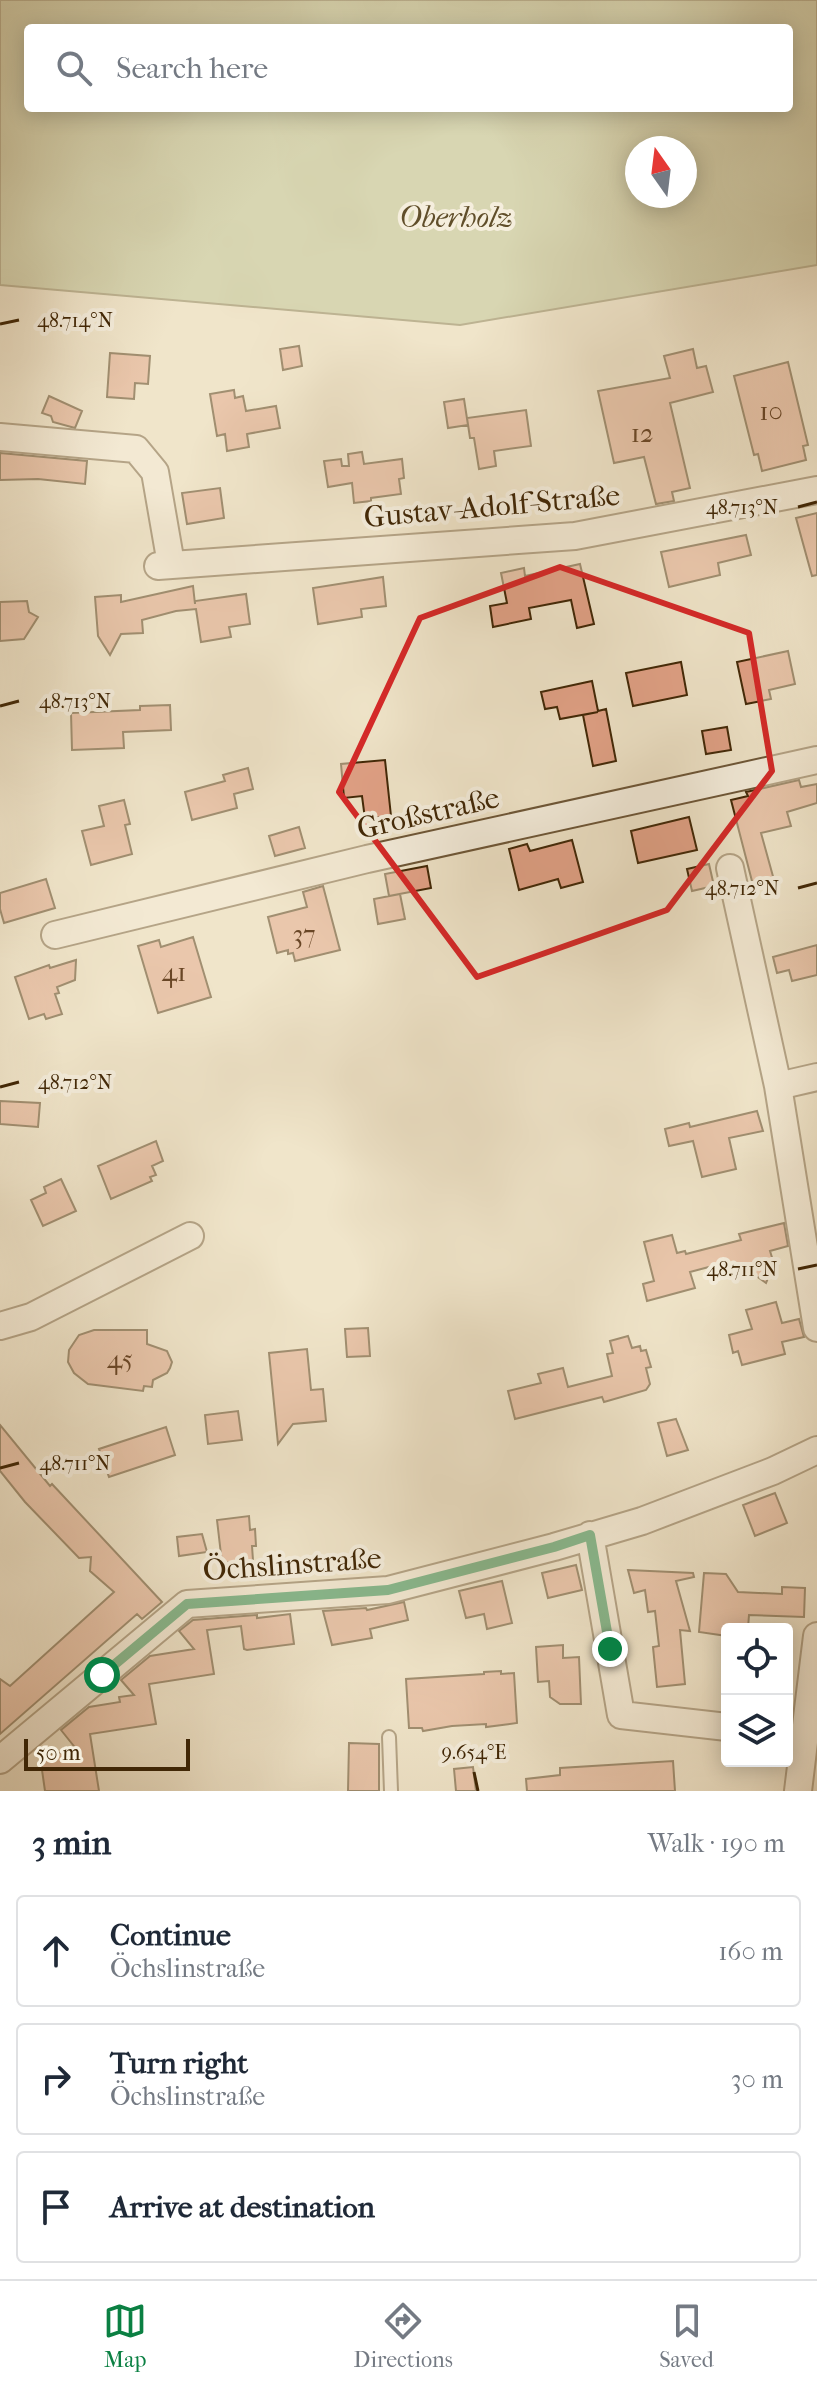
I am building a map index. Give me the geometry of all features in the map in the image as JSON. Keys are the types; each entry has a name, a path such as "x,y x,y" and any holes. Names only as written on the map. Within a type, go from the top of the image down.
{"street":[{"name":"Gustav-Adolf-Straße","path":"0,437 136,449 155,472 164,565 575,536 817,490"},
{"name":"Großstraße","path":"55,935 382,856 817,760"},
{"path":"730,868 778,1086 817,1328"},
{"path":"778,1086 817,1077"},
{"path":"0,1326 31,1317 190,1236"},
{"name":"Öchslinstraße","path":"0,1760 187,1604 388,1590 642,1521 773,1471 817,1450"},
{"path":"590,1535 621,1715 721,1726"},
{"path":"798,1791 797,1735 817,1636"}],"lane":[{"path":"389,1737 391,1791"}],"highlighted area":[{"path":"560,567 749,633 772,771 667,910 477,977 339,792 420,618"}],"green space":[{"name":"Oberholz","path":"0,0 817,0 817,265 460,325 0,285"}],"building":[{"path":"299,346 302,366 283,370 280,349"},
{"path":"693,349 697,368 706,366 713,392 670,403 690,488 672,492 674,501 656,504 644,457 614,463 598,391 670,378 664,356"},
{"path":"110,353 150,356 148,384 135,383 134,399 107,397"},
{"path":"788,362 808,445 803,446 806,460 762,471 758,454 754,455 734,376"},
{"path":"234,390 235,398 243,396 246,411 276,406 280,428 247,434 249,447 227,451 225,434 217,436 210,394"},
{"path":"49,396 82,411 75,428 53,422 51,416 42,413"},
{"path":"464,399 468,425 448,428 444,402"},
{"path":"526,410 531,446 494,451 496,466 479,469 467,418"},
{"path":"362,452 364,464 402,459 404,478 399,479 401,494 354,503 352,483 328,487 324,461 341,459 342,466 349,466 348,454"},
{"path":"0,453 87,461 85,484 38,479 0,480"},
{"path":"220,488 224,518 187,524 182,493"},
{"path":"817,513 817,575 812,576 796,518"},
{"path":"746,535 751,555 718,563 720,575 669,587 661,552"},
{"path":"580,564 594,624 577,628 571,600 529,608 531,619 493,627 490,606 507,603 501,573 524,568 525,576"},
{"path":"383,577 386,606 361,609 362,617 318,624 313,588"},
{"path":"193,586 195,604 195,601 246,594 250,624 229,627 231,637 201,642 196,609 176,611 142,620 143,633 121,634 110,655 98,636 95,597 121,595 121,602"},
{"path":"27,601 29,612 38,617 24,639 0,641 0,602"},
{"path":"788,651 795,684 769,690 771,699 746,704 737,662"},
{"path":"681,662 687,695 633,706 626,673"},
{"path":"592,681 598,711 606,709 616,761 593,766 583,715 598,712 560,719 557,707 545,709 541,692"},
{"path":"170,705 171,730 123,732 124,748 72,750 71,713 140,710 140,706"},
{"path":"727,727 731,750 706,754 702,731"},
{"path":"385,760 391,816 365,819 362,796 344,798 341,764"},
{"path":"248,768 253,789 234,794 237,808 192,820 185,792 225,781 223,775"},
{"path":"799,780 801,787 817,784 817,803 787,812 791,826 761,833 774,880 753,885 731,800 748,796 746,792"},
{"path":"124,800 130,824 125,825 132,854 91,865 82,831 104,826 99,806"},
{"path":"689,817 697,850 638,863 631,831"},
{"path":"299,827 305,848 275,856 269,836"},
{"path":"572,840 583,882 561,888 558,879 519,890 509,849 527,844 530,851"},
{"path":"709,864 714,886 692,891 687,869"},
{"path":"427,866 431,888 389,896 385,874"},
{"path":"46,879 55,908 4,923 0,893"},
{"path":"323,886 340,950 295,961 293,953 288,954 288,950 277,953 268,917 307,907 303,892"},
{"path":"400,894 405,919 378,924 374,899"},
{"path":"193,937 211,997 158,1013 138,946 159,940 161,947"},
{"path":"817,945 817,975 792,981 789,970 777,973 773,957"},
{"path":"76,960 75,980 57,987 59,993 55,994 62,1014 46,1019 44,1014 29,1019 15,977 49,965 50,968"},
{"path":"0,1101 40,1103 38,1127 0,1124"},
{"path":"757,1111 763,1131 729,1138 736,1169 702,1177 693,1141 669,1146 665,1129 689,1123 690,1127"},
{"path":"156,1141 163,1161 152,1166 156,1175 150,1177 152,1181 111,1199 98,1166"},
{"path":"61,1179 76,1211 43,1226 31,1200 46,1193 44,1187"},
{"path":"784,1223 788,1246 770,1251 774,1264 766,1283 748,1270 728,1275 724,1263 690,1272 695,1288 647,1301 643,1284 654,1281 644,1242 672,1235 677,1253 685,1251 686,1254 741,1240 739,1234"},
{"path":"776,1302 782,1323 799,1319 804,1337 782,1342 785,1354 742,1365 738,1351 733,1353 729,1335 752,1329 746,1310"},
{"path":"368,1328 370,1356 347,1357 345,1329"},
{"path":"94,1330 147,1330 147,1344 167,1351 172,1362 170,1368 153,1380 152,1387 144,1386 143,1391 88,1384 74,1373 68,1362 69,1350 79,1335"},
{"path":"628,1336 632,1348 640,1346 641,1351 646,1350 651,1367 646,1368 650,1384 646,1390 604,1402 602,1397 515,1419 508,1391 541,1383 538,1374 563,1368 568,1387 612,1376 607,1354 613,1353 610,1341"},
{"path":"307,1349 311,1390 323,1389 326,1421 293,1424 278,1444 269,1353"},
{"path":"238,1411 242,1440 208,1444 205,1415"},
{"path":"676,1419 688,1450 667,1456 658,1423"},
{"path":"0,1425 50,1486 52,1484 162,1602 142,1619 137,1614 0,1734 0,1679 10,1686 114,1592 90,1571 91,1557 79,1558 0,1471"},
{"path":"166,1427 175,1455 109,1477 99,1449"},
{"path":"775,1493 787,1523 755,1536 743,1505"},
{"path":"249,1516 250,1530 255,1529 253,1560 222,1563 217,1520"},
{"path":"202,1534 207,1552 179,1556 177,1537"},
{"path":"576,1565 582,1590 548,1598 542,1573"},
{"path":"628,1570 693,1573 694,1577 676,1581 690,1631 680,1630 685,1684 657,1687 653,1647 659,1646 655,1611 648,1612 645,1590 634,1593"},
{"path":"704,1573 726,1574 738,1592 782,1594 782,1587 805,1588 804,1617 749,1615 748,1623 721,1623 721,1635 699,1632"},
{"path":"502,1581 512,1623 487,1629 484,1614 466,1618 459,1591"},
{"path":"404,1602 408,1620 370,1629 372,1638 332,1645 323,1611 367,1610"},
{"path":"290,1614 294,1644 247,1650 244,1649 241,1626 207,1630 214,1674 149,1684 156,1724 90,1734 99,1791 45,1791 40,1756 77,1750 61,1730 89,1707 120,1702 119,1697 134,1695 121,1680 150,1656 194,1649 179,1631 193,1620"},
{"path":"563,1645 563,1658 579,1657 581,1704 560,1704 550,1697 549,1681 538,1682 536,1647"},
{"path":"501,1671 501,1674 514,1673 517,1723 486,1727 486,1724 452,1726 423,1731 422,1728 409,1728 406,1679"},
{"path":"349,1743 379,1744 379,1791 348,1791"},
{"path":"673,1761 675,1791 527,1791 526,1779 560,1775 560,1768"},
{"path":"473,1767 476,1791 456,1791 454,1769"}],"route":[{"path":"102,1675 187,1604 369,1594 590,1535 610,1649"}]}
